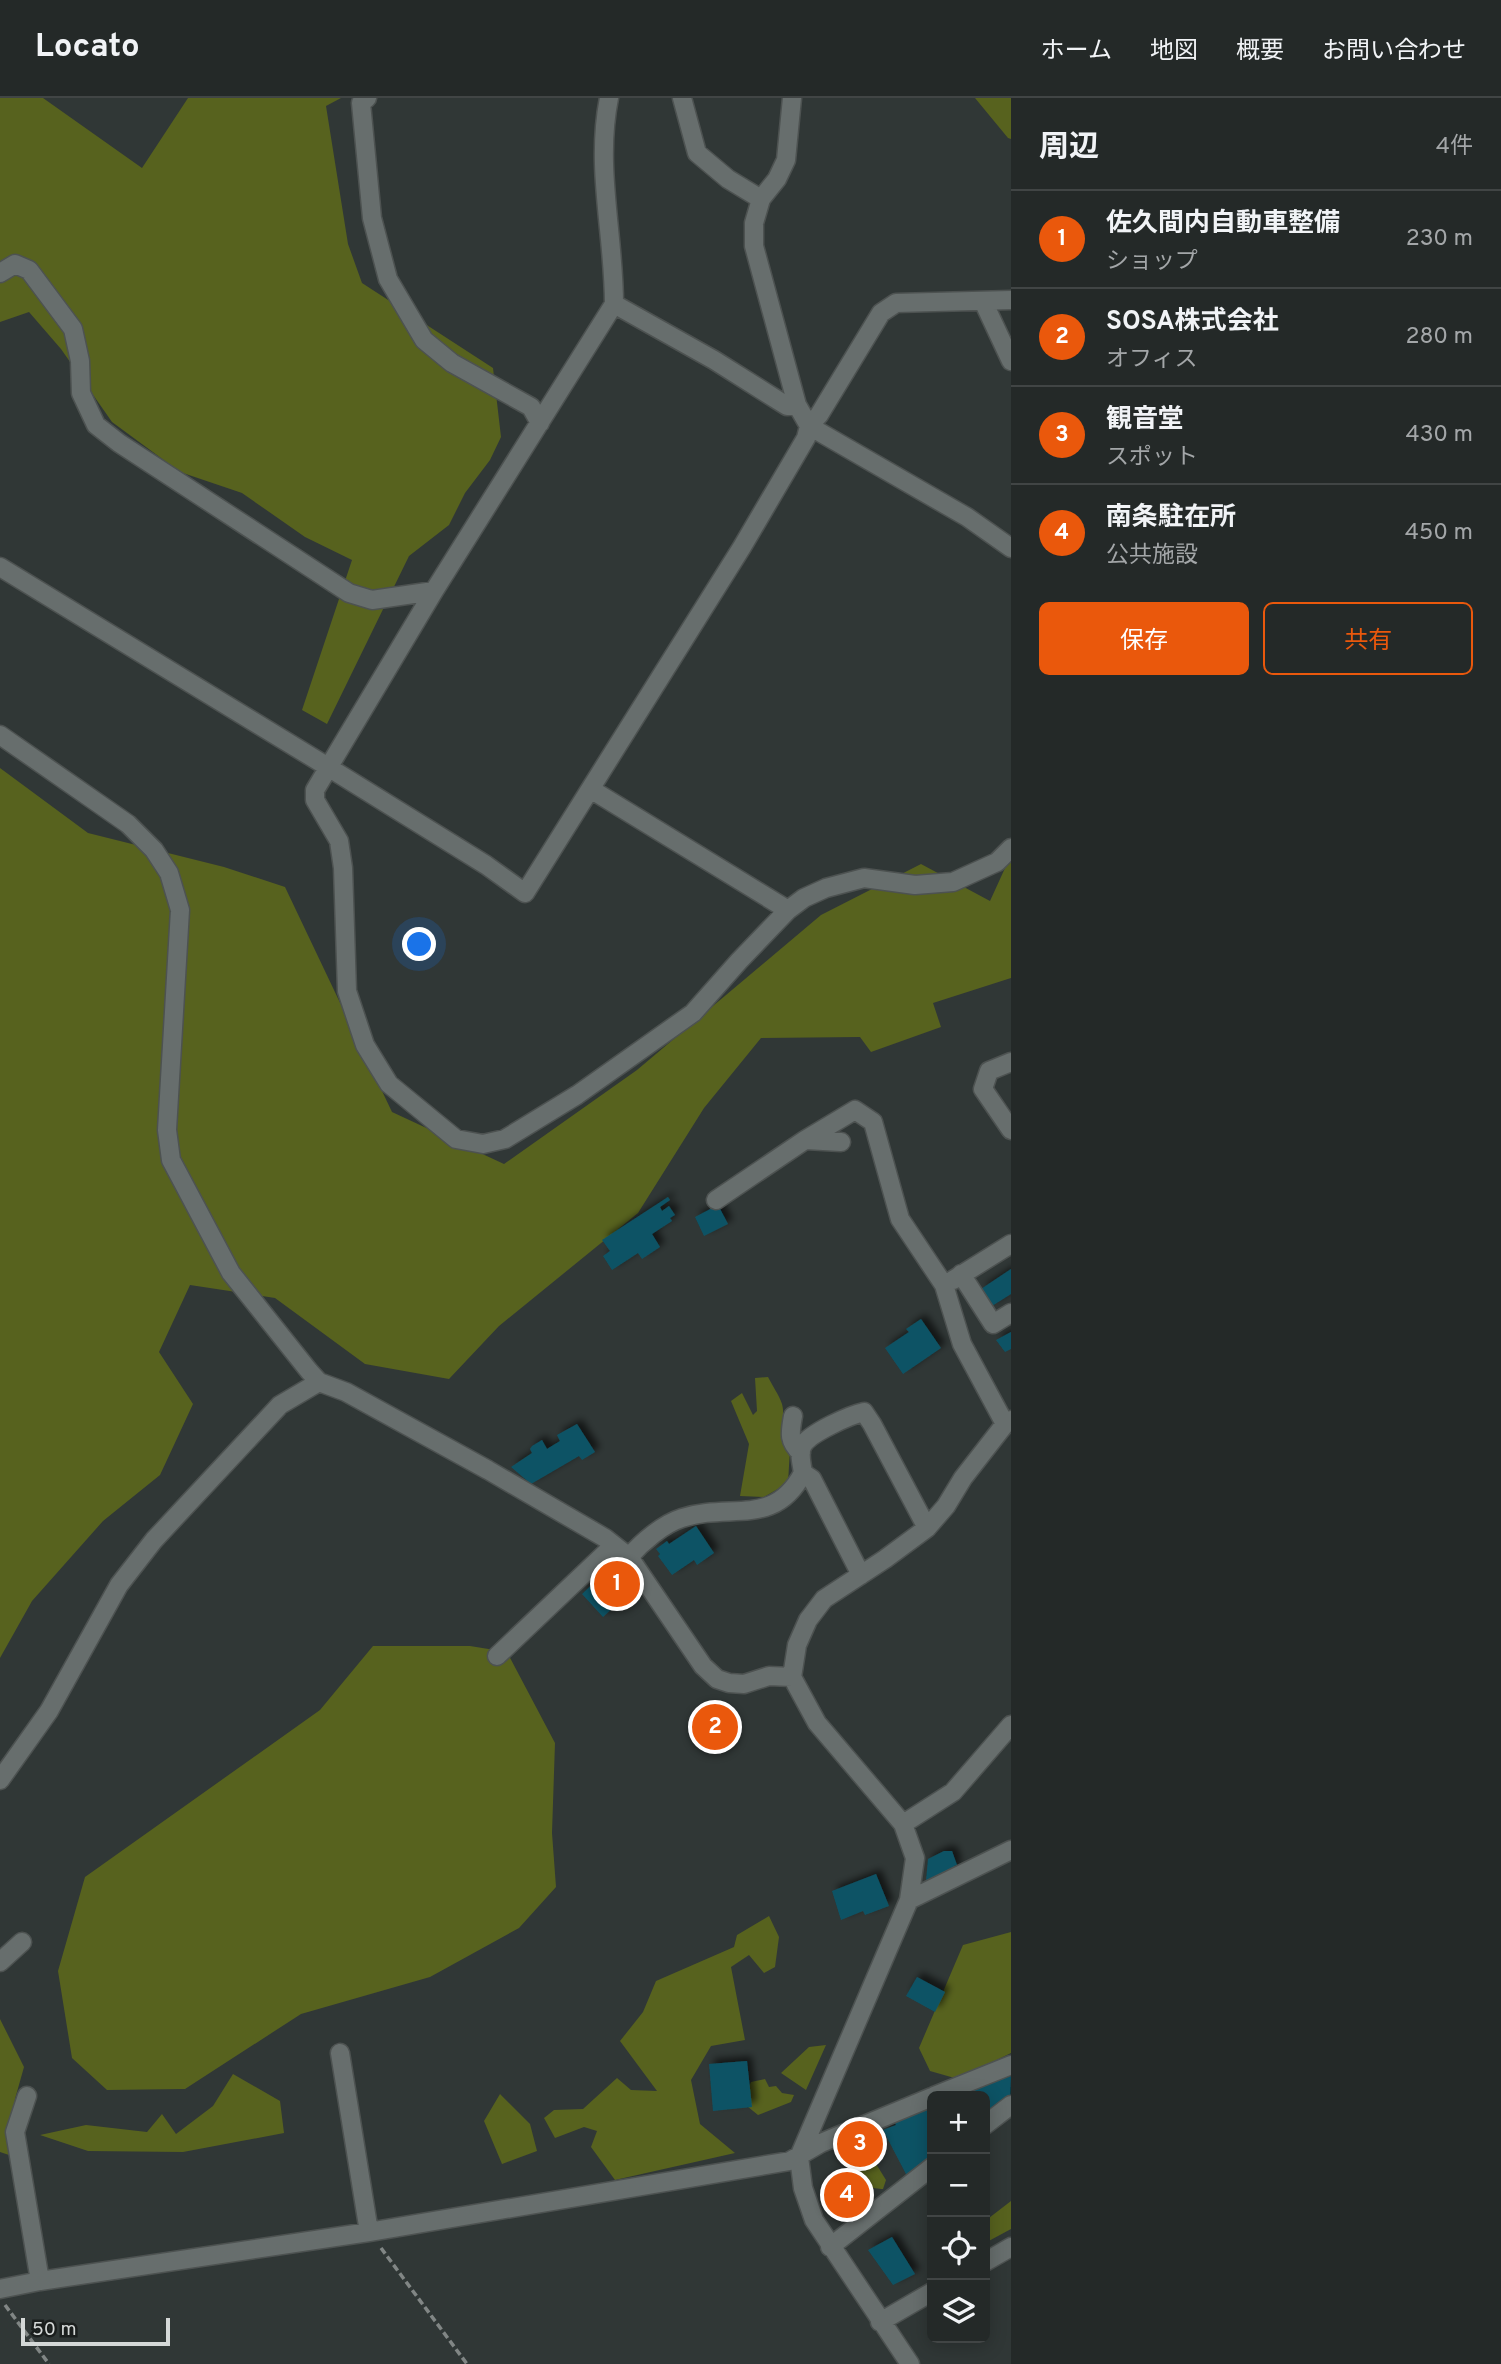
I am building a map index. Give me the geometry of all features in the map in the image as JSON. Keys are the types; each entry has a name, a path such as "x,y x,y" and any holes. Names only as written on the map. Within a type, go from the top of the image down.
{"street":[{"path":"367,98 361,103 372,218 388,279 424,340 452,363 530,407 540,423"},
{"path":"610,98 604,127 605,196 614,267 614,304 434,591 315,790 316,800 339,841 343,868 347,991 365,1045 389,1084 456,1139 483,1144 505,1139 577,1094 693,1013 739,961 804,898 826,888 864,878 915,885 953,882 997,862 1011,848"},
{"path":"682,98 697,153 727,179 761,199"},
{"path":"792,98 786,160 778,179 761,199 754,223 754,246 797,405 809,426 967,517 1011,548"},
{"path":"0,273 15,264 29,270 73,329 80,361 81,393 96,425 119,443 348,593 372,600 434,591"},
{"path":"0,567 328,766 486,865 525,893 592,790 761,514 806,438 809,426 819,415 881,313 896,303 1011,300"},
{"path":"983,301 1011,361"},
{"path":"614,304 714,360 787,406 797,405"},
{"path":"0,735 128,824 155,850 169,873 180,910 167,1130 171,1160 231,1273 319,1382 346,1392 488,1470 588,1527 614,1545 629,1557 703,1666 717,1679 744,1684 769,1676 793,1677"},
{"path":"592,790 789,910"},
{"path":"1011,1062 989,1071 983,1089 1011,1130"},
{"path":"716,1200 855,1110 873,1122 900,1219 944,1285 962,1344 1008,1422 927,1528 824,1599 807,1620 797,1645 793,1677 817,1723 903,1824 915,1858 909,1900 799,2157 803,2188 814,2220 910,2364"},
{"path":"805,1140 841,1142"},
{"path":"944,1285 1011,1244"},
{"path":"961,1275 993,1324 1011,1313"},
{"path":"0,1780 49,1711 119,1585 154,1540 280,1405 319,1382"},
{"path":"629,1557 659,1530 680,1518 775,1505 791,1494 803,1473 801,1453 804,1444 855,1414 864,1412 927,1528"},
{"path":"793,1416 791,1443 801,1453"},
{"path":"803,1473 812,1479 862,1575"},
{"path":"498,1656 614,1545"},
{"path":"903,1824 953,1792 1011,1724"},
{"path":"909,1900 1011,1850"},
{"path":"0,1962 22,1942"},
{"path":"340,2053 369,2232"},
{"path":"948,2091 1011,2066"},
{"path":"27,2096 15,2133 40,2281"},
{"path":"0,2289 369,2232 790,2161 821,2143 927,2099"},
{"path":"990,2121 1011,2105"},
{"path":"830,2247 927,2170"},
{"path":"990,2259 1011,2247"},
{"path":"880,2322 927,2295"}],"path":[{"path":"369,2232 467,2364"},
{"path":"0,2297 49,2364"}],"green space":[{"path":"0,98 43,98 142,168 188,98 341,98 326,106 348,244 362,283 493,368 501,437 490,460 465,493 449,525 409,556 327,724 302,710 352,560 305,537 242,493 180,472 112,422 61,349 29,312 0,322"},
{"path":"975,98 1011,98 1011,139 1008,138"},
{"path":"0,768 88,833 224,867 285,887 392,1112 504,1164 637,1070 821,915 921,864 990,901 1011,855 1011,978 933,1003 941,1027 871,1052 860,1037 761,1038 704,1108 638,1213 499,1326 449,1379 365,1364 275,1298 190,1285 159,1352 193,1404 160,1475 103,1521 32,1601 0,1658"},
{"path":"768,1377 782,1404 782,1432 790,1449 788,1483 764,1497 740,1496 749,1444 731,1401 742,1393 753,1415 757,1411 755,1378"},
{"path":"373,1646 470,1646 507,1652 555,1743 552,1833 556,1887 519,1928 430,1977 301,2014 185,2089 107,2090 72,2058 58,1971 85,1877 320,1710"},
{"path":"769,1916 779,1937 775,1967 764,1973 749,1955 731,1967 745,2040 711,2046 691,2080 700,2124 735,2153 615,2180 591,2147 597,2131 584,2127 555,2138 544,2118 554,2110 583,2109 617,2078 631,2090 657,2091 620,2041 643,2012 656,1981 734,1947 737,1935"},
{"path":"1011,1932 1011,2053 958,2079 930,2071 919,2048 963,1945"},
{"path":"0,2019 24,2067 15,2099 9,2155 0,2152"},
{"path":"826,2045 806,2090 781,2073 809,2047"},
{"path":"233,2074 280,2101 284,2133 183,2152 88,2151 40,2135 86,2125 147,2132 162,2114 176,2134 213,2106"},
{"path":"765,2079 769,2087 776,2086 782,2093 794,2095 791,2102 758,2115 742,2102 751,2082"},
{"path":"500,2094 530,2124 537,2151 502,2164 484,2121"},
{"path":"868,2128 881,2147 873,2159 886,2180 883,2189 869,2187 862,2182 849,2156 847,2135"},
{"path":"1011,2201 1011,2229 990,2240 990,2217"}],"building":[{"path":"668,1197 670,1200 660,1207 662,1211 669,1206 675,1215 670,1218 672,1221 652,1234 660,1247 642,1259 638,1253 612,1270 603,1256 610,1251 602,1240"},
{"path":"718,1205 728,1224 704,1236 695,1217"},
{"path":"1011,1269 1011,1294 992,1306 981,1289"},
{"path":"921,1319 941,1348 903,1374 885,1348 909,1332 906,1329"},
{"path":"1011,1332 1011,1349 1005,1352 996,1340"},
{"path":"577,1424 595,1452 582,1460 579,1456 531,1484 511,1467 532,1453 532,1446 542,1440 547,1449 560,1441 557,1435"},
{"path":"696,1526 714,1553 697,1565 694,1560 672,1575 656,1549 667,1541 669,1544"},
{"path":"613,1557 635,1582 629,1588 631,1591 603,1617 582,1594 602,1575 598,1571"},
{"path":"944,1851 952,1851 957,1865 954,1866 956,1872 926,1881 928,1859"},
{"path":"876,1874 889,1906 865,1915 863,1911 841,1920 832,1891"},
{"path":"917,1977 945,1992 935,2012 906,1996"},
{"path":"747,2061 752,2107 713,2111 709,2064"},
{"path":"1011,2076 1010,2100 996,2105 997,2108 990,2111 990,2091 965,2091"},
{"path":"927,2108 927,2162 907,2176 883,2130 896,2125 893,2118"},
{"path":"864,2137 868,2146 855,2149 853,2141"},
{"path":"892,2237 915,2274 893,2285 868,2250"}],"place":[{"name":"佐久間内自動車整備","path":"617,1584"},
{"name":"SOSA株式会社","path":"715,1727"},
{"name":"観音堂","path":"860,2144"},
{"name":"南条駐在所","path":"847,2195"}]}
